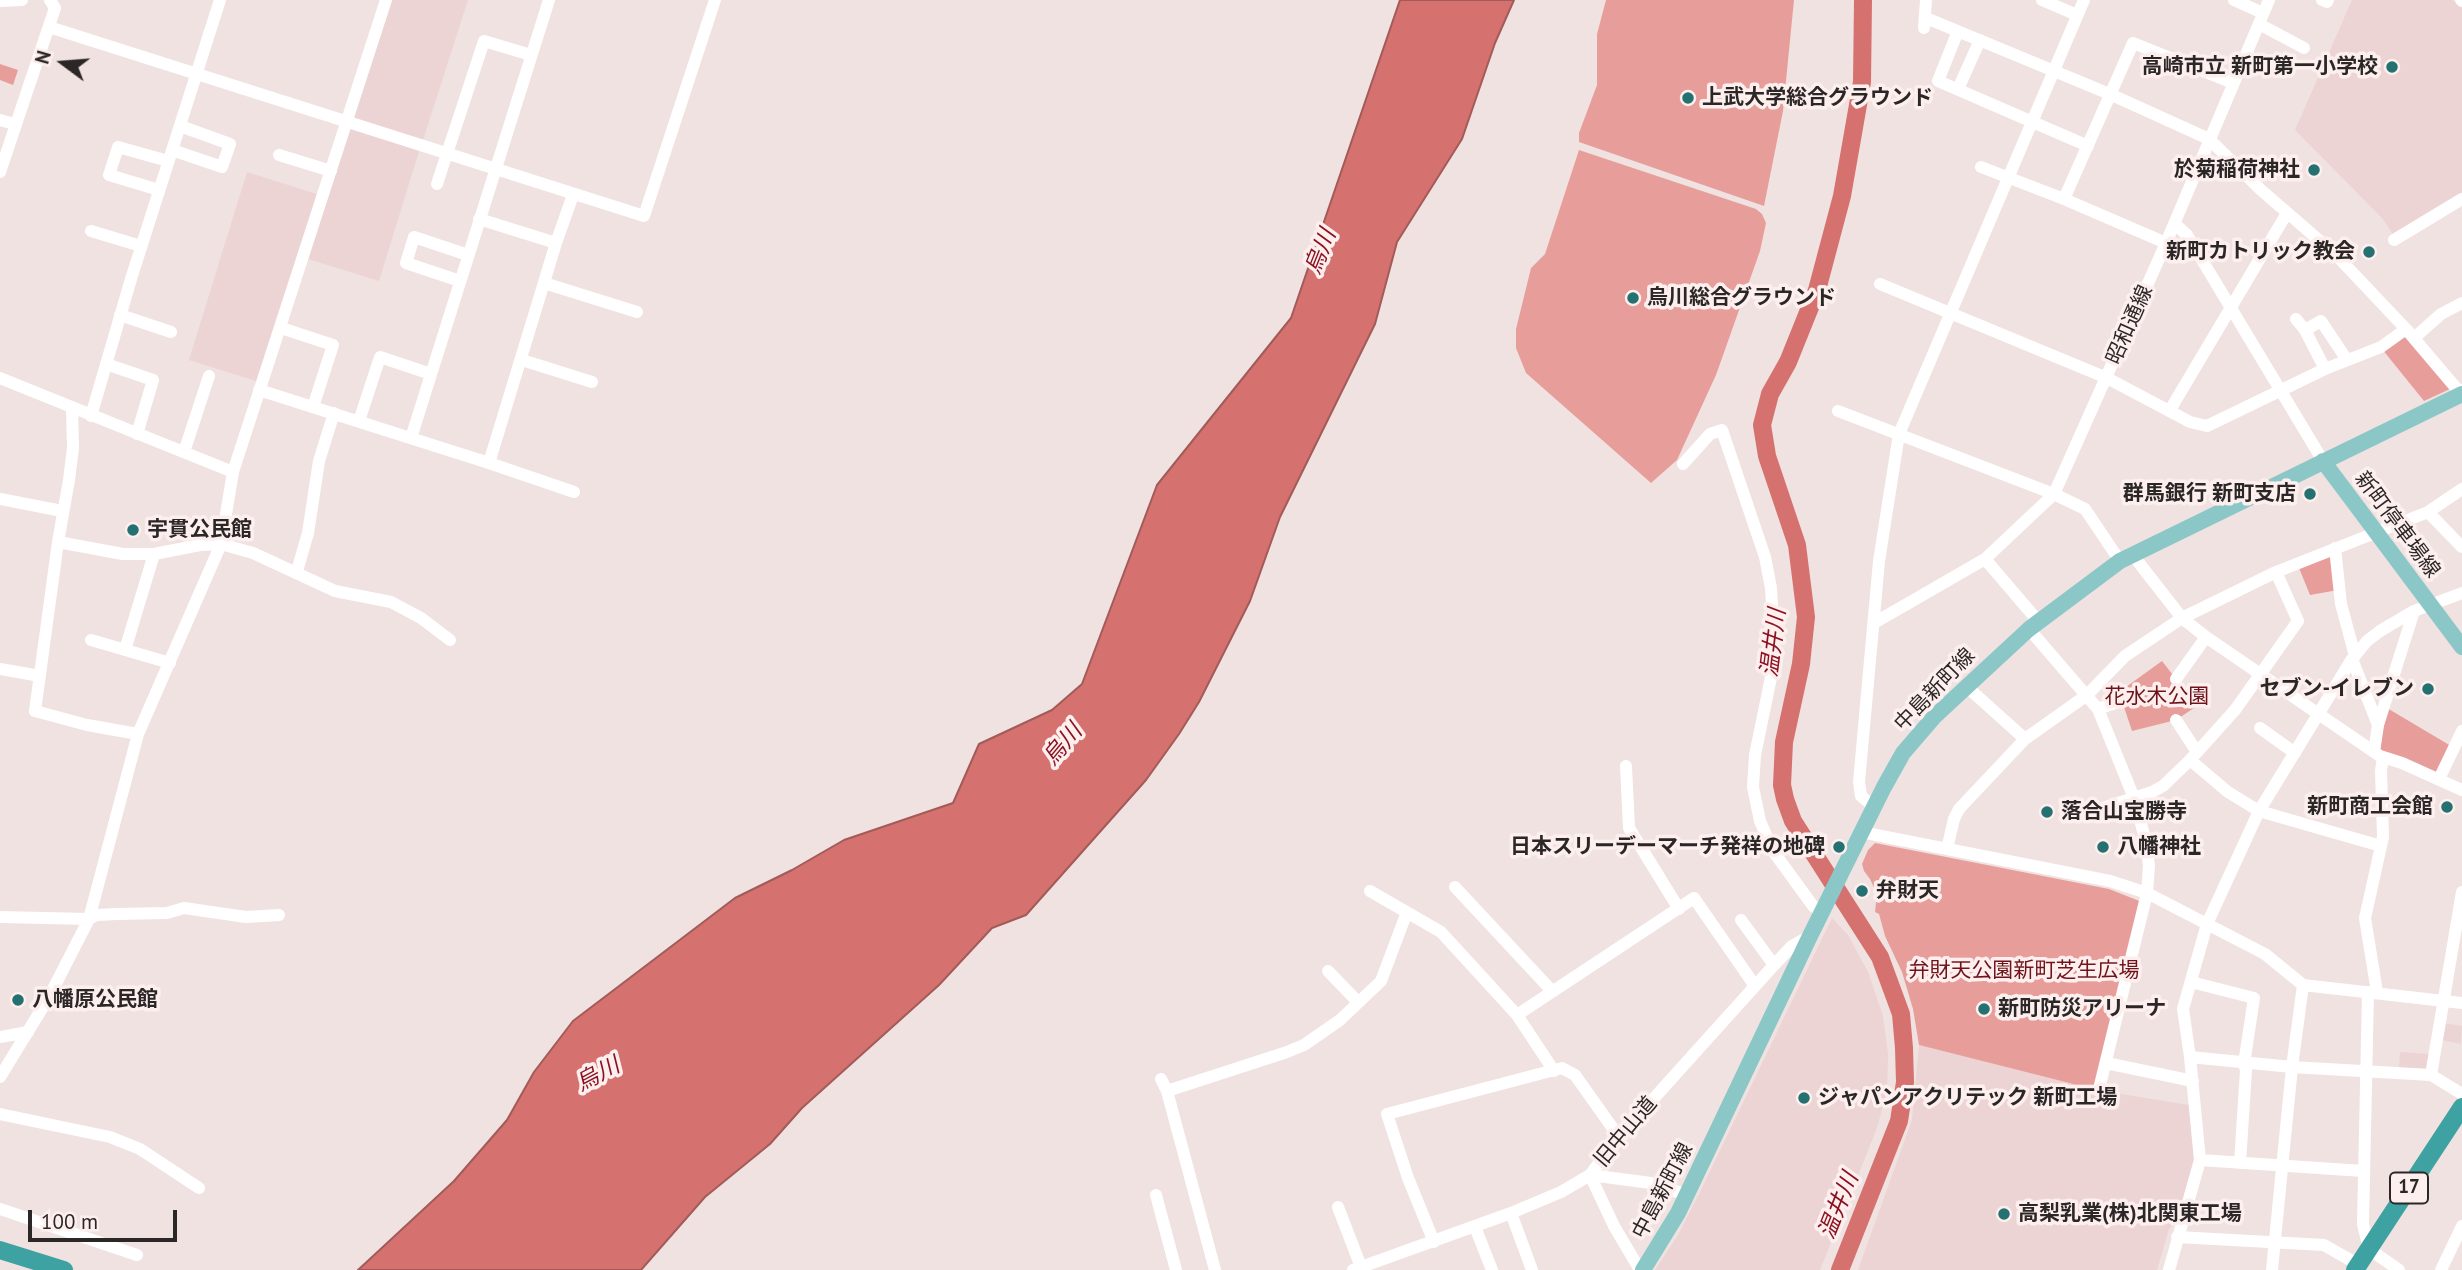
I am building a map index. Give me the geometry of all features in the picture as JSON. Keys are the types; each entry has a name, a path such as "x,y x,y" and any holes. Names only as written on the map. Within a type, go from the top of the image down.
{"highway":[{"name":"17","path":"2357,1268 2462,1107"},
{"path":"0,1250 64,1270"}],"main road":[{"name":"中島新町線","path":"1642,1270 1669,1231 1840,874 1874,807 1913,740 1966,686 2033,625 2127,558 2462,392"},
{"name":"新町停車場線","path":"2323,461 2462,647"}],"street":[{"path":"0,1 22,0"},
{"path":"0,171 55,8 50,0"},
{"path":"91,415 141,246 220,0"},
{"path":"0,1077 49,997 89,919 138,734 221,544 233,472 282,328 386,0"},
{"path":"411,438 549,0"},
{"path":"49,27 644,216 715,0"},
{"path":"1926,0 1925,23 1958,31 2209,139 2287,213 2336,254 2462,392"},
{"path":"2042,0 2077,15"},
{"path":"1874,807 1861,796 1859,782 1879,561 1899,434 2084,0"},
{"path":"2234,0 2304,48"},
{"name":"昭和通線","path":"2054,494 2175,223 2269,0"},
{"path":"2322,0 2328,0"},
{"path":"1958,31 1938,81 2088,146"},
{"path":"437,184 484,40 531,55"},
{"path":"1958,89 1980,40"},
{"path":"2064,199 2133,43 2233,83"},
{"path":"0,120 15,124"},
{"path":"159,190 109,175 118,147 222,167 230,144 180,126"},
{"path":"279,155 331,171"},
{"path":"1981,167 2166,243"},
{"path":"489,463 573,195"},
{"path":"2394,240 2462,199"},
{"path":"2170,410 2287,213"},
{"path":"479,219 556,243"},
{"path":"2175,223 2186,235 2323,461"},
{"path":"92,231 141,246"},
{"path":"460,281 406,263 414,237 468,255"},
{"path":"544,283 637,312"},
{"path":"1880,284 2107,378 2190,422 2207,426 2325,369 2410,334 2462,303"},
{"path":"120,316 171,332"},
{"path":"2295,319 2305,330 2325,369"},
{"path":"2305,330 2321,321 2347,360"},
{"path":"282,328 333,345 313,407"},
{"path":"359,421 380,357 431,374"},
{"path":"522,360 592,382"},
{"path":"106,364 153,380 137,434"},
{"path":"184,452 209,376"},
{"path":"0,378 233,472"},
{"path":"259,390 574,492"},
{"path":"72,408 73,448 35,710 87,725 138,734"},
{"path":"1838,411 2054,494 2085,509 2182,618 2206,637 2378,755 2462,790"},
{"path":"297,572 308,533 319,461 334,413"},
{"path":"1682,464 1710,434 1722,430 1765,557 1771,588 1775,658 1755,755 1753,787 1760,821 1773,851 1813,906 1824,909"},
{"path":"1947,849 1959,809 2025,739 2087,695 2125,656 2182,618 2276,572 2428,512 2462,489"},
{"path":"1874,624 1985,559 2054,494"},
{"path":"0,499 62,511"},
{"path":"2428,512 2462,547"},
{"path":"58,542 123,554 154,554 200,545 221,544 253,553 335,591 391,603 421,618 450,640"},
{"path":"2335,548 2341,604 2354,658 2378,725"},
{"path":"125,650 154,554"},
{"path":"1985,559 2098,709 2134,798 2146,842 2149,866 2147,893 2100,1085"},
{"path":"2094,811 2162,786 2235,710 2298,621 2276,572"},
{"path":"2169,1270 2200,1160 2183,1009 2207,924 2259,811 2367,640 2413,611 2462,593"},
{"path":"2399,1270 2369,1250 2362,1212 2365,1072 2372,992 2365,918 2383,837 2378,725 2413,611"},
{"path":"2176,679 2206,637"},
{"path":"91,640 170,663"},
{"path":"0,669 40,676"},
{"path":"1966,686 2025,739"},
{"path":"2098,709 2123,700"},
{"path":"2176,720 2193,756 2228,792 2259,811 2381,846"},
{"path":"2260,728 2295,752"},
{"path":"2440,779 2462,731"},
{"path":"1626,766 1629,828 1679,909"},
{"path":"1861,832 2110,881 2147,893 2265,954 2303,985 2462,1003"},
{"path":"1455,887 1552,991"},
{"path":"1370,891 1441,932 1517,1015 1554,1071"},
{"path":"2431,1075 2458,941 2462,892"},
{"path":"1517,1015 1694,898 1755,986"},
{"path":"0,917 89,919 96,915 167,913 184,908 246,917 279,915"},
{"path":"1167,1091 1304,1045 1340,1020 1381,981 1407,912"},
{"path":"1741,920 1774,965"},
{"name":"旧中山道","path":"1364,1268 1511,1213 1560,1192 1590,1175 1619,1137 1774,965 1792,946 1810,936"},
{"path":"1328,971 1357,1002"},
{"path":"2191,982 2254,998 2244,1064 2246,1070 2240,1163"},
{"path":"2272,1270 2303,985"},
{"path":"0,1037 28,1032"},
{"path":"2190,1058 2292,1068 2431,1075 2462,1094"},
{"path":"2106,1063 2193,1081"},
{"path":"1434,1242 1408,1178 1387,1114 1562,1068 1575,1075 1619,1137"},
{"path":"1161,1079 1167,1091 1214,1270"},
{"path":"0,1114 110,1137 140,1149 199,1188"},
{"path":"2200,1160 2363,1171"},
{"path":"1590,1175 1651,1183 1687,1195"},
{"path":"1590,1175 1614,1226 1642,1270"},
{"path":"1156,1195 1176,1270"},
{"path":"1338,1207 1364,1268"},
{"path":"0,1209 137,1255"},
{"path":"1511,1213 1532,1270"},
{"path":"2441,1270 2462,1226"},
{"path":"1475,1227 1492,1270"},
{"path":"2177,1237 2324,1245 2357,1268"}],"shaded area":[{"path":"390,0 468,0 423,140 356,121 354,115"},
{"name":"高崎市立 新町第一小学校","path":"2352,0 2451,0 2462,5 2462,197 2395,237 2382,218 2295,130"},
{"path":"349,126 420,148 379,281 308,259"},
{"path":"247,172 320,195 259,382 189,360"},
{"path":"1832,918 1848,935 1868,972 1883,1016 1888,1054 1887,1091 1877,1128 1820,1270 1655,1270 1678,1235 1701,1190"},
{"path":"2443,1023 2462,1026 2461,1044 2441,1040"},
{"path":"1919,1045 2097,1090 2189,1105 2194,1160 2181,1215 2169,1229 2157,1270 1858,1270 1912,1120"},
{"path":"2400,1052 2429,1054 2428,1068 2422,1072 2399,1070"}],"green space":[{"name":"上武大学総合グラウンド","path":"1606,0 1794,0 1783,111 1764,206 1579,142 1579,133 1597,85 1597,34"},
{"path":"0,64 18,70 13,85 0,80"},
{"name":"烏川総合グラウンド","path":"1579,150 1756,209 1766,223 1760,251 1716,375 1677,460 1651,483 1526,373 1516,348 1516,329 1531,268 1545,254"},
{"path":"2404,333 2450,389 2424,401 2382,349"},
{"path":"2329,555 2333,557 2338,590 2310,595 2299,568"},
{"name":"花水木公園","path":"2162,661 2197,706 2176,720 2132,731 2119,692"},
{"path":"2387,708 2451,746 2438,774 2379,751"},
{"name":"弁財天公園新町芝生広場","path":"1875,843 2109,889 2142,902 2097,1090 1919,1045 1913,1009 1902,972 1885,936 1879,914 1875,912 1877,894 1862,864 1868,850"}],"water":[{"name":"烏川","path":"1400,0 1514,0 1495,43 1462,139 1397,242 1375,324 1280,517 1250,601 1199,702 1146,780 1026,915 992,928 939,985 802,1108 770,1144 705,1197 641,1270 358,1270 454,1181 507,1120 534,1072 573,1021 735,898 844,840 953,803 979,744 1052,710 1082,684 1157,485 1291,318"}],"waterway":[{"name":"温井川","path":"1840,1270 1899,1121 1905,1082 1901,1014 1880,957 1793,821 1785,799 1782,785 1784,742 1801,664 1806,617 1797,545 1767,456 1762,425 1770,394 1788,362 1817,290 1842,196 1862,82 1863,0"}],"place":[{"name":"高崎市立 新町第一小学校","path":"2392,67"},
{"name":"上武大学総合グラウンド","path":"1688,98"},
{"name":"於菊稲荷神社","path":"2314,170"},
{"name":"新町カトリック教会","path":"2369,252"},
{"name":"烏川総合グラウンド","path":"1633,298"},
{"name":"群馬銀行 新町支店","path":"2310,494"},
{"name":"宇貫公民館","path":"133,530"},
{"name":"セブン-イレブン","path":"2428,689"},
{"name":"新町商工会館","path":"2447,807"},
{"name":"落合山宝勝寺","path":"2047,812"},
{"name":"日本スリーデーマーチ発祥の地碑","path":"1839,847"},
{"name":"八幡神社","path":"2103,847"},
{"name":"弁財天","path":"1862,891"},
{"name":"八幡原公民館","path":"18,1000"},
{"name":"新町防災アリーナ","path":"1984,1009"},
{"name":"ジャパンアクリテック 新町工場","path":"1804,1098"},
{"name":"高梨乳業(株)北関東工場","path":"2004,1214"}]}
